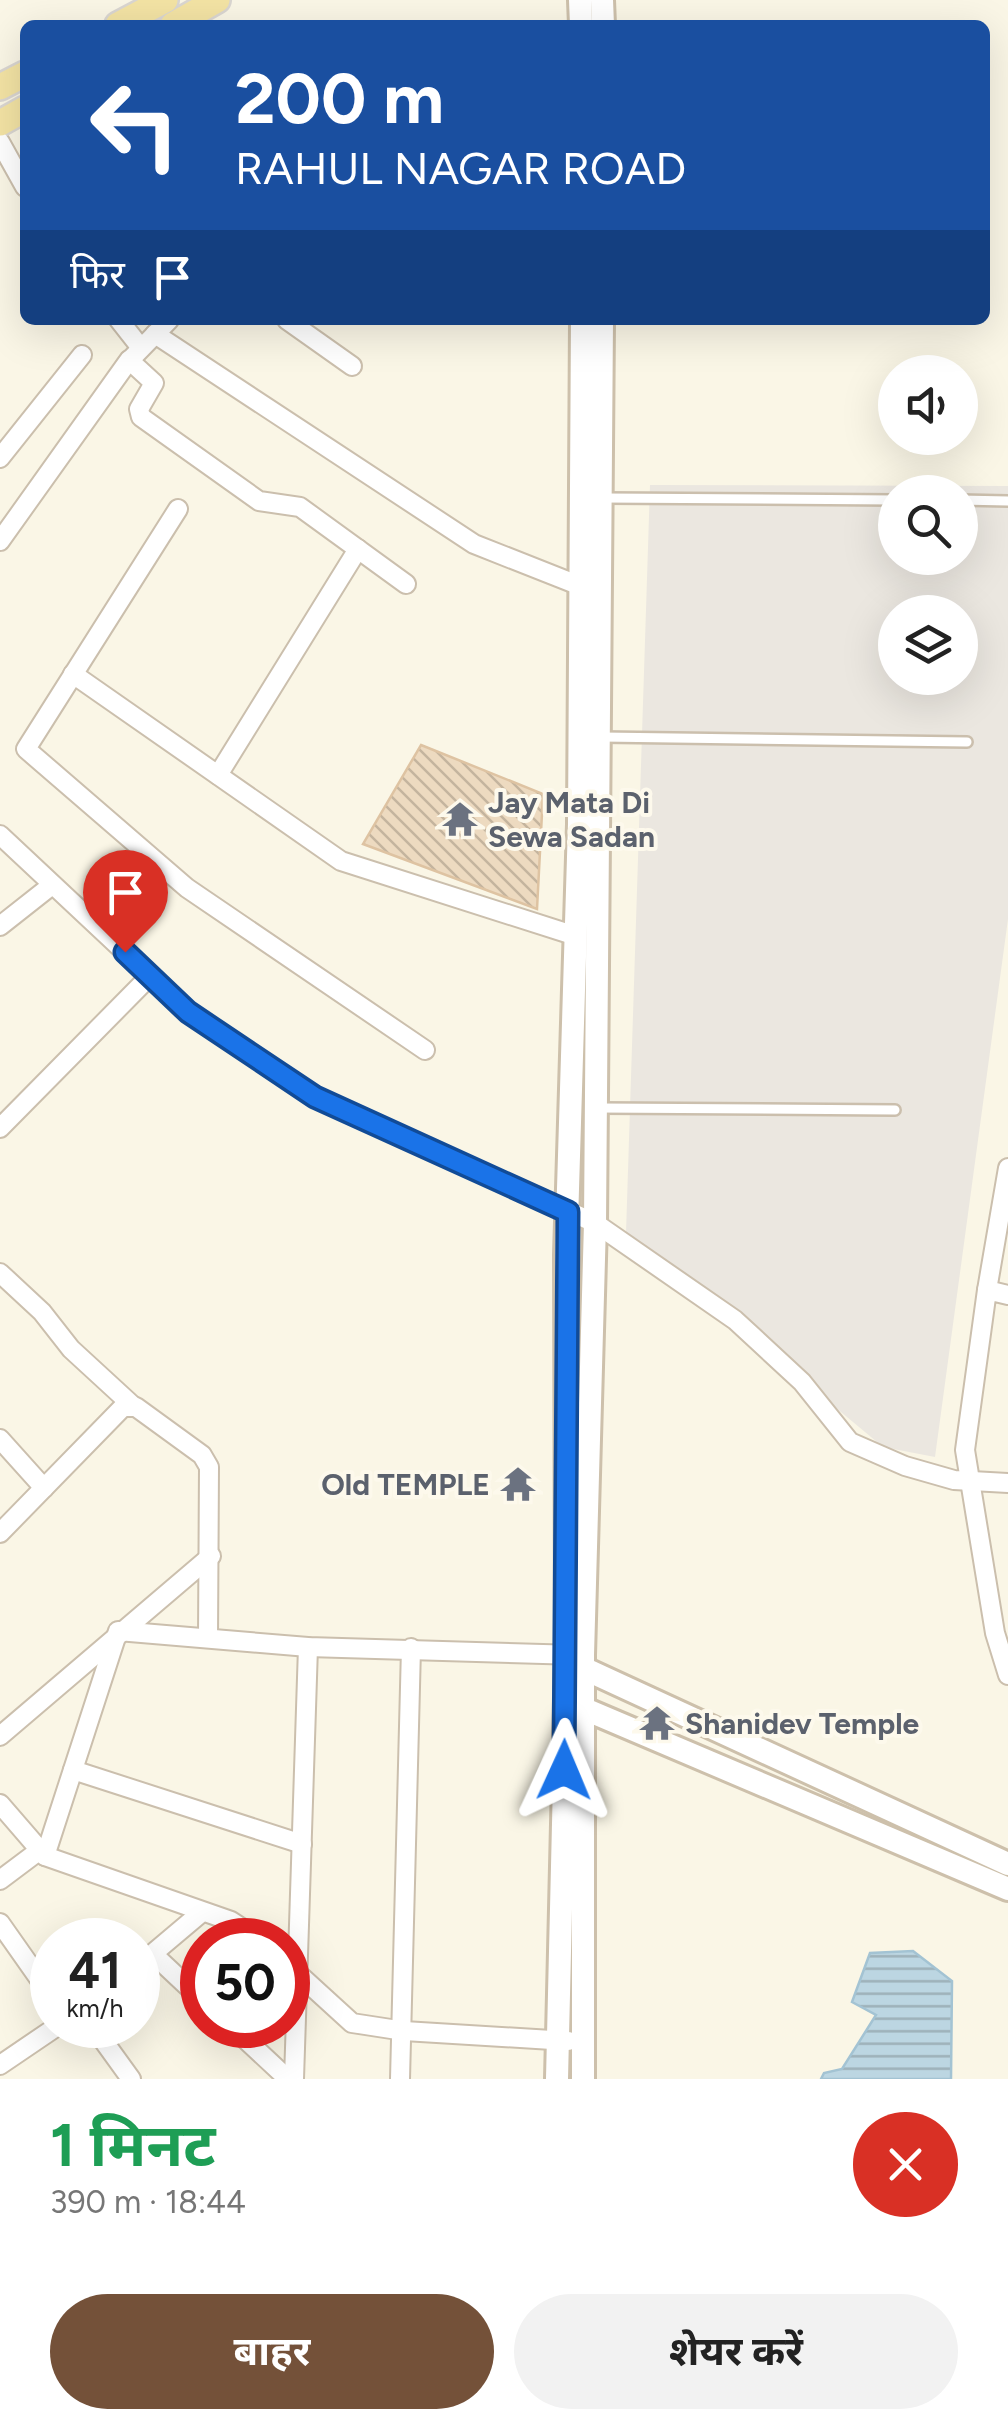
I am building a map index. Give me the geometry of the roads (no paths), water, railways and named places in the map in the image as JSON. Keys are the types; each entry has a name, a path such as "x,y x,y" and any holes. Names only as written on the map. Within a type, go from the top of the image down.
{"main road":[{"path":"127,20 165,0"},
{"path":"182,20 217,0"},
{"path":"557,2079 595,1223 600,737 589,589 582,325"},
{"path":"583,2079 586,1710 578,1660 568,1212 589,589 601,498 602,325"},
{"path":"578,1660 1008,1864"},
{"path":"586,1710 1008,1889"}],"street":[{"path":"0,142 20,178"},
{"path":"121,325 154,384 139,409 141,417 259,502 271,506 294,504 406,584"},
{"path":"0,540 135,354 164,325"},
{"path":"294,325 352,366"},
{"path":"155,334 474,544 589,589"},
{"path":"0,458 82,355"},
{"path":"178,509 26,749 187,888 425,1050"},
{"path":"218,775 358,549"},
{"path":"73,674 354,867 576,936"},
{"path":"0,835 188,1012 315,1097 595,1223 735,1320 802,1382 838,1433 850,1442 918,1470 961,1480 1008,1482"},
{"path":"0,926 52,885"},
{"path":"0,1128 150,976"},
{"path":"0,1097 15,1113"},
{"path":"1008,1168 961,1480 999,1606 1008,1675"},
{"path":"0,1272 42,1312 70,1349 133,1406 208,1462 208,1638"},
{"path":"987,1290 1008,1295"},
{"path":"0,1532 124,1407 133,1406"},
{"path":"0,1438 44,1488"},
{"path":"0,1736 118,1630 211,1556"},
{"path":"118,1630 308,1647 411,1648 578,1660"},
{"path":"0,1880 42,1853 118,1630"},
{"path":"297,1918 308,1647"},
{"path":"400,2079 411,1648"},
{"path":"73,1770 302,1844"},
{"path":"0,1804 42,1853 219,1918"},
{"path":"160,1948 202,1912"},
{"path":"0,1922 30,1965"},
{"path":"160,1961 180,1979"},
{"path":"310,1986 340,2016 364,2026 583,2043"},
{"path":"0,2065 30,2045"},
{"path":"109,2048 131,2079"},
{"path":"256,2048 291,2079"},
{"path":"291,2079 292,2048"}],"lane":[{"path":"601,498 878,500"},
{"path":"978,500 1008,501"},
{"path":"600,737 967,742"},
{"path":"596,1108 895,1110"}],"water":[{"path":"913,1951 952,1981 951,2079 821,2079 824,2073 842,2069 876,2015 852,2002 870,1953"}],"place":[{"name":"Jay Mata Di Sewa Sadan","path":"460,819"},
{"name":"Old TEMPLE","path":"518,1484"},
{"name":"Shanidev Temple","path":"657,1723"}]}
